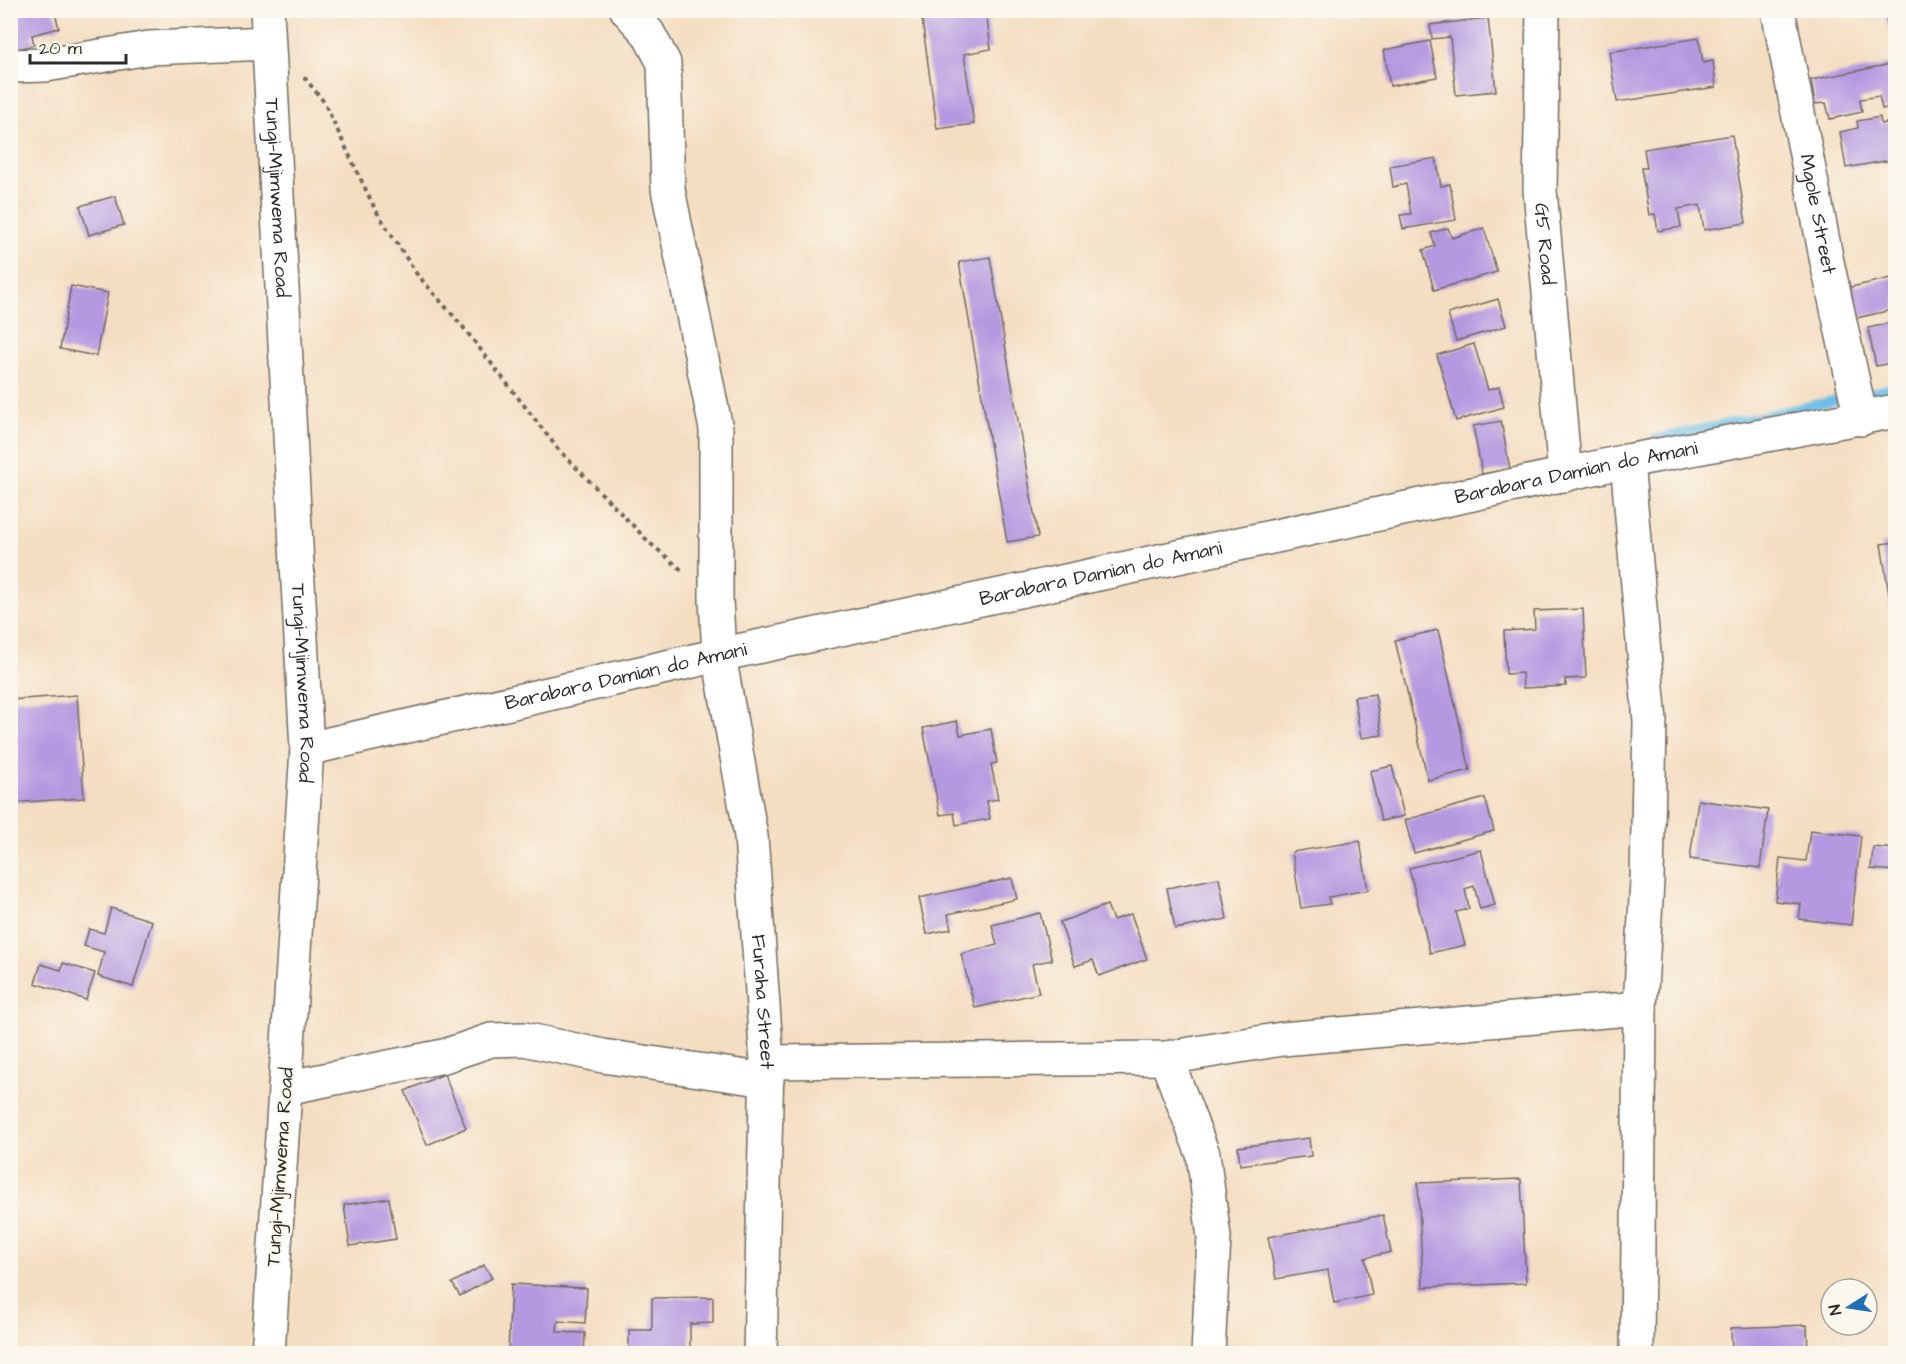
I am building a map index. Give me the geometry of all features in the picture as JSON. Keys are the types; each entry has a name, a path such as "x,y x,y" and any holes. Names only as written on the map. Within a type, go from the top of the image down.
{"street":[{"name":"Tungi—Mjimwema Road","path":"267,10 307,749 268,1353"},
{"name":"Furaha Street","path":"627,10 648,33 664,63 668,189 716,429 716,599 719,655 751,836 767,1071 760,1353"},
{"name":"G5 Road","path":"1544,10 1540,190 1565,475"},
{"name":"Mgole Street","path":"1778,10 1827,262 1861,419"},
{"path":"10,66 46,65 149,48 267,43"},
{"name":"Barabara Damian do Amani","path":"307,749 719,655 1627,461 1896,411"},
{"path":"1627,461 1650,721 1647,881 1640,1008 1637,1353"},
{"path":"285,1088 433,1058 491,1040 524,1040 603,1056 767,1071 1166,1059 1282,1039 1640,1008"},
{"path":"1166,1059 1203,1154 1214,1237 1207,1352"}],"path":[{"path":"267,43 313,86 375,209 411,264 512,394 558,449 643,536 716,599"}],"building":[{"path":"10,10 54,10 59,28 32,35 34,45 10,51"},
{"path":"1884,10 1896,10 1896,52 1895,52"},
{"path":"986,11 991,49 964,54 974,124 937,129 922,20"},
{"path":"1488,18 1496,91 1456,95 1450,37 1432,39 1430,25"},
{"path":"1699,38 1703,63 1713,61 1716,87 1617,102 1609,52"},
{"path":"1430,41 1437,77 1390,86 1384,50"},
{"path":"1896,63 1896,106 1882,109 1879,96 1860,99 1862,112 1830,119 1826,103 1815,104 1811,80"},
{"path":"1880,117 1881,124 1896,121 1896,159 1846,168 1840,132 1858,128 1857,121"},
{"path":"1732,135 1746,223 1704,230 1700,205 1678,209 1681,227 1658,231 1655,214 1649,215 1641,168 1647,168 1644,149"},
{"path":"1436,158 1441,186 1450,184 1456,220 1403,229 1400,215 1411,214 1406,184 1393,187 1390,166"},
{"path":"115,196 124,225 89,235 80,206"},
{"path":"1448,228 1452,238 1484,228 1497,272 1434,290 1423,250 1435,246 1431,233"},
{"path":"990,257 1038,537 1007,542 959,262"},
{"path":"1896,277 1896,309 1848,320 1842,289"},
{"path":"71,286 108,293 96,356 60,349"},
{"path":"1498,299 1506,326 1456,341 1448,314"},
{"path":"1896,322 1896,362 1876,366 1868,328"},
{"path":"1474,344 1488,390 1499,387 1504,407 1456,421 1437,355"},
{"path":"1501,421 1510,469 1482,474 1473,426"},
{"path":"1896,542 1896,611 1892,612 1881,544"},
{"path":"1583,609 1586,678 1565,679 1566,686 1523,688 1522,673 1506,674 1504,631 1535,629 1534,611"},
{"path":"1438,630 1470,770 1428,780 1395,640"},
{"path":"1375,694 1382,735 1361,738 1354,697"},
{"path":"77,695 84,798 10,803 10,700"},
{"path":"957,721 960,735 991,729 997,763 991,764 998,799 987,801 990,819 956,825 954,813 940,815 923,728"},
{"path":"1392,766 1404,816 1381,821 1370,771"},
{"path":"1485,798 1494,831 1414,853 1405,820"},
{"path":"1698,800 1768,810 1760,868 1690,859"},
{"path":"1810,830 1861,836 1851,925 1799,919 1801,904 1775,901 1780,858 1806,861"},
{"path":"1360,841 1368,890 1328,897 1330,904 1301,908 1292,852"},
{"path":"1873,847 1896,849 1896,871 1871,869"},
{"path":"1481,850 1495,905 1480,909 1474,886 1465,889 1469,909 1456,912 1465,945 1430,953 1409,868"},
{"path":"1012,878 1017,899 948,914 951,929 927,934 919,898"},
{"path":"1219,878 1227,919 1175,929 1167,888"},
{"path":"1107,905 1113,920 1131,914 1147,959 1099,976 1093,960 1075,966 1060,922"},
{"path":"111,908 152,921 133,987 98,976 104,952 84,946 89,929 104,933"},
{"path":"1040,913 1052,960 1032,964 1039,993 975,1008 961,954 997,945 992,925"},
{"path":"63,963 95,973 86,1000 35,983 41,964 61,970"},
{"path":"444,1074 466,1128 427,1145 405,1091"},
{"path":"1309,1138 1311,1156 1240,1165 1238,1147"},
{"path":"1521,1179 1526,1283 1423,1287 1418,1183"},
{"path":"389,1198 396,1239 350,1246 344,1205"},
{"path":"1383,1215 1391,1252 1365,1258 1372,1295 1334,1303 1328,1270 1276,1279 1268,1237"},
{"path":"484,1265 492,1278 460,1296 452,1283"},
{"path":"511,1284 587,1288 585,1323 558,1321 557,1332 585,1333 584,1354 508,1354"},
{"path":"713,1297 713,1323 690,1324 690,1354 629,1354 629,1330 652,1330 652,1298"},
{"path":"1807,1325 1808,1354 1732,1354 1731,1328"}],"waterway":[{"path":"1655,439 1896,387"}]}
